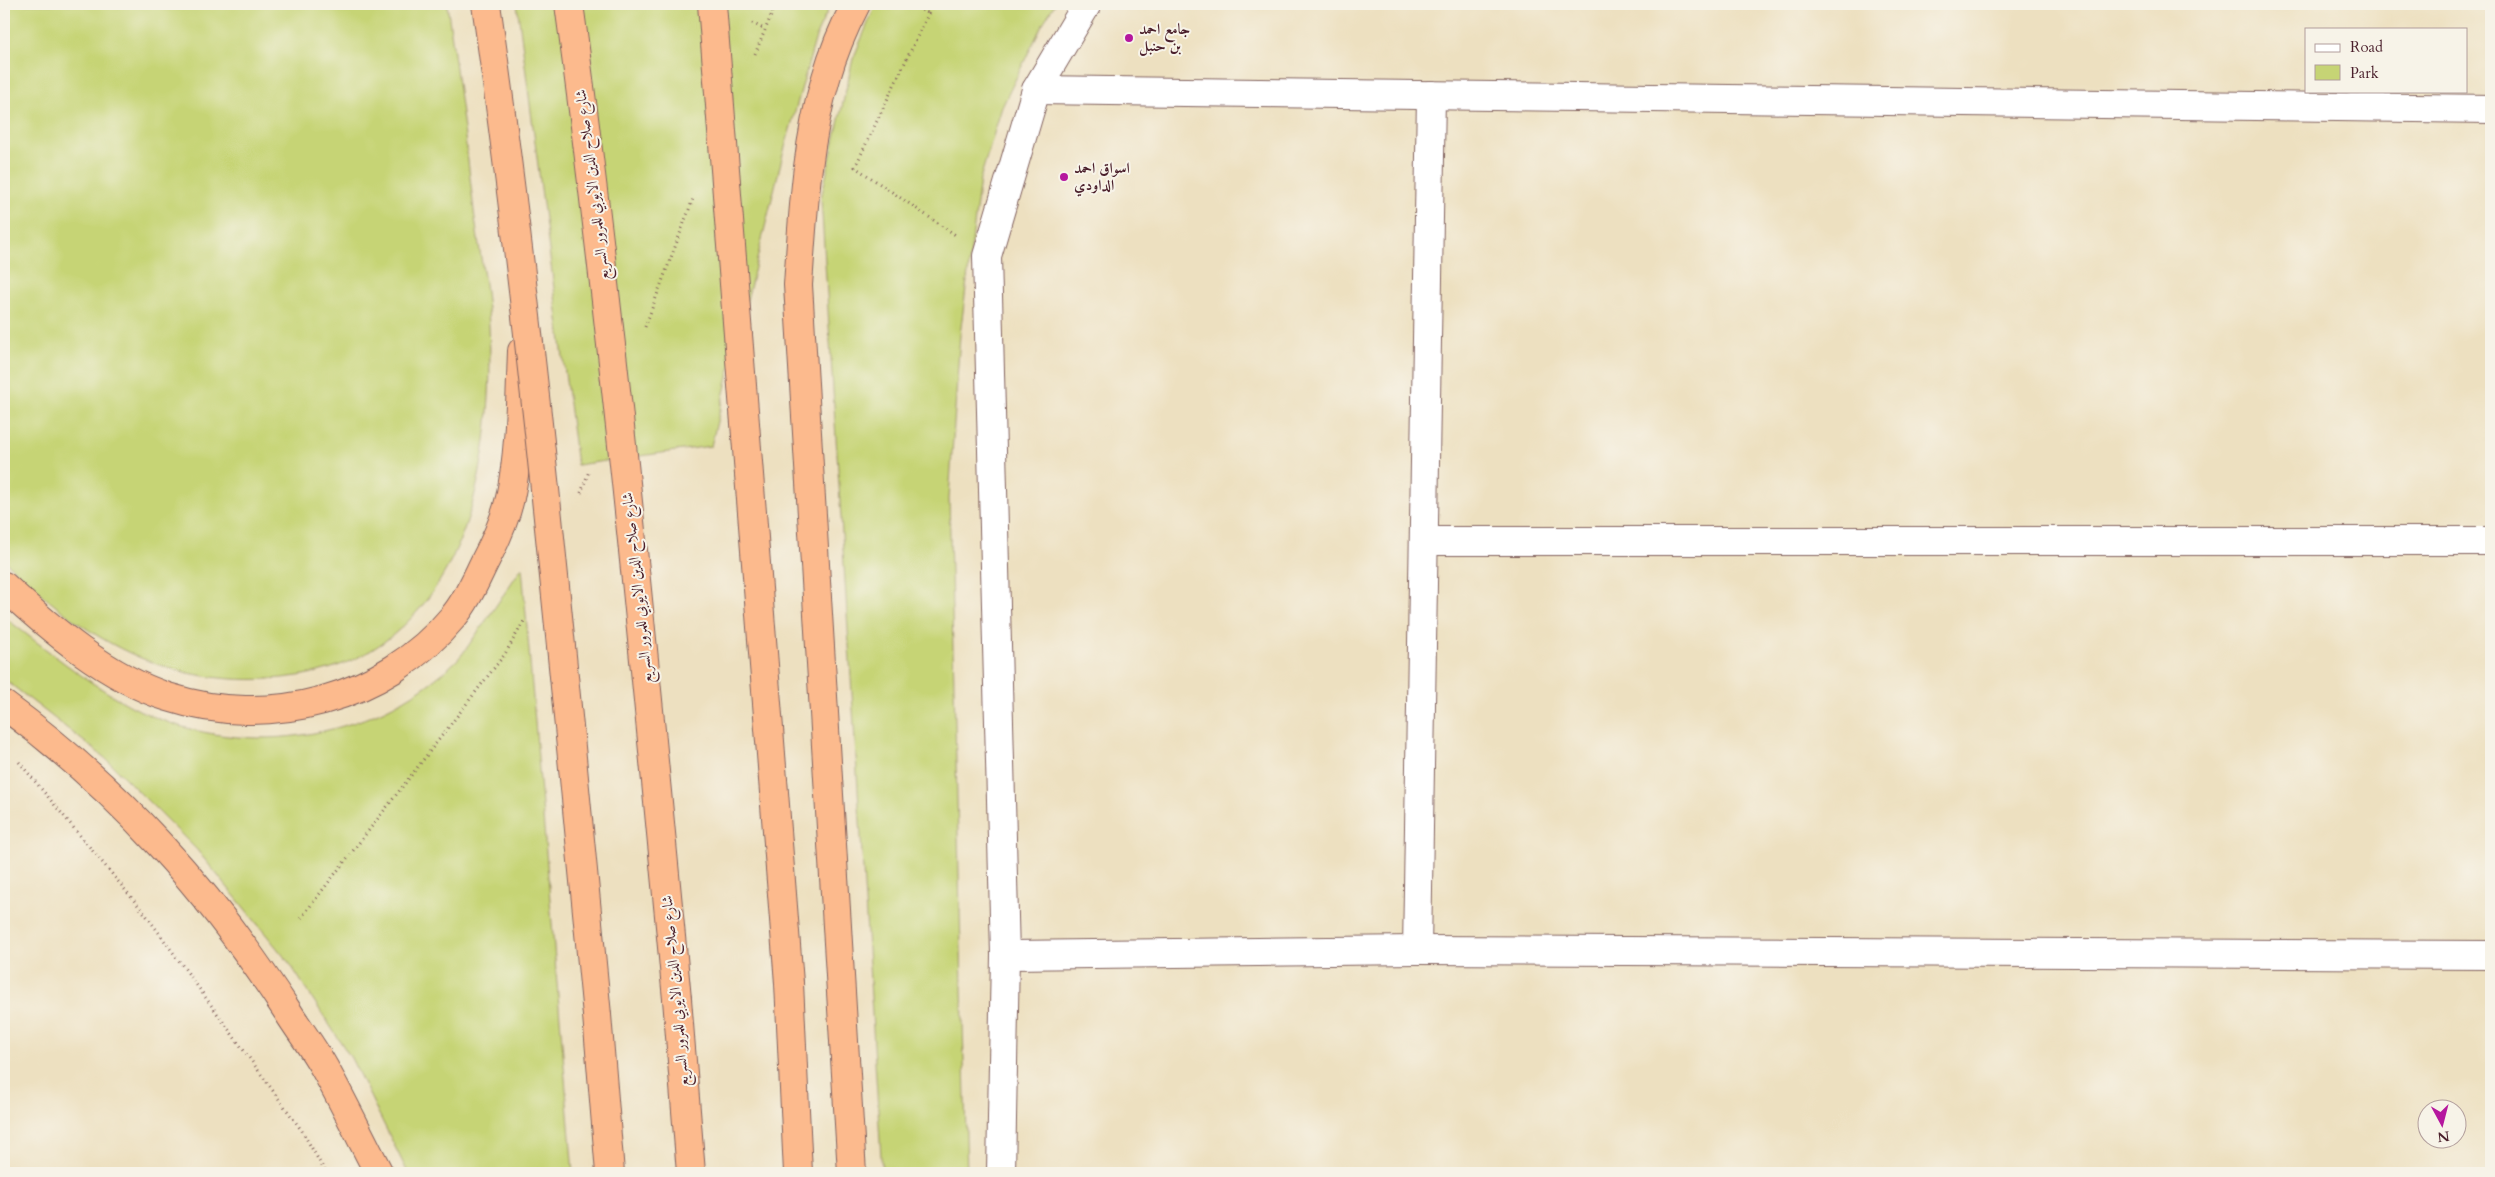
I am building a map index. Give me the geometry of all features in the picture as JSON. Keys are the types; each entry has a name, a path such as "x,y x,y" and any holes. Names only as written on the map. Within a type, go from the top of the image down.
{"highway":[{"path":"486,4 509,168 546,489 598,1015 610,1173"},
{"name":"شارع صلاح الدين الايوبي للمرور السريع","path":"569,4 591,167 637,579 677,999 691,1173"},
{"path":"712,4 789,983 798,1173"},
{"path":"852,1173 798,285 805,192 813,137 826,78 856,4"},
{"path":"4,586 42,621 84,652 127,678 166,696 200,706 234,710 292,708 356,690 410,658 431,641 455,615 477,578 494,543 510,499 519,427 524,293"},
{"path":"4,705 84,768 138,820 202,891 254,958 325,1068 379,1173"}],"street":[{"path":"1001,1173 1005,955 987,256 1036,90 1087,4"},
{"path":"1036,90 2491,109"},
{"path":"1418,950 1431,95"},
{"path":"1424,541 2491,541"},
{"path":"1005,955 1418,950 2491,955"}],"path":[{"path":"755,54 776,4"},
{"path":"908,4 928,14"},
{"path":"933,4 854,167 987,256"},
{"path":"752,22 764,29"},
{"path":"645,327 695,194"},
{"path":"580,498 592,462"},
{"path":"301,918 505,654 526,617"},
{"path":"18,761 146,915 302,1131 326,1173"}],"green space":[{"path":"4,4 447,4 488,309 490,368 486,428 476,488 458,544 431,594 394,634 344,663 282,678 239,679 200,675 164,666 129,653 96,635 34,588 4,560"},
{"path":"517,4 831,4 817,33 782,158 711,446 577,465"},
{"path":"876,4 1055,4 1042,25 1002,107 980,179 960,335 949,498 967,1173 882,1173 821,198 853,59"},
{"path":"522,567 573,1173 408,1173 351,1058 290,964 197,850 105,758 4,679 4,617 66,664 114,697 172,724 214,734 258,738 301,735 344,726 385,710 423,688 457,660"}],"place":[{"name":"جامع احمد بن حنبل","path":"1129,38"},
{"name":"اسواق احمد الداودي","path":"1064,177"}]}
